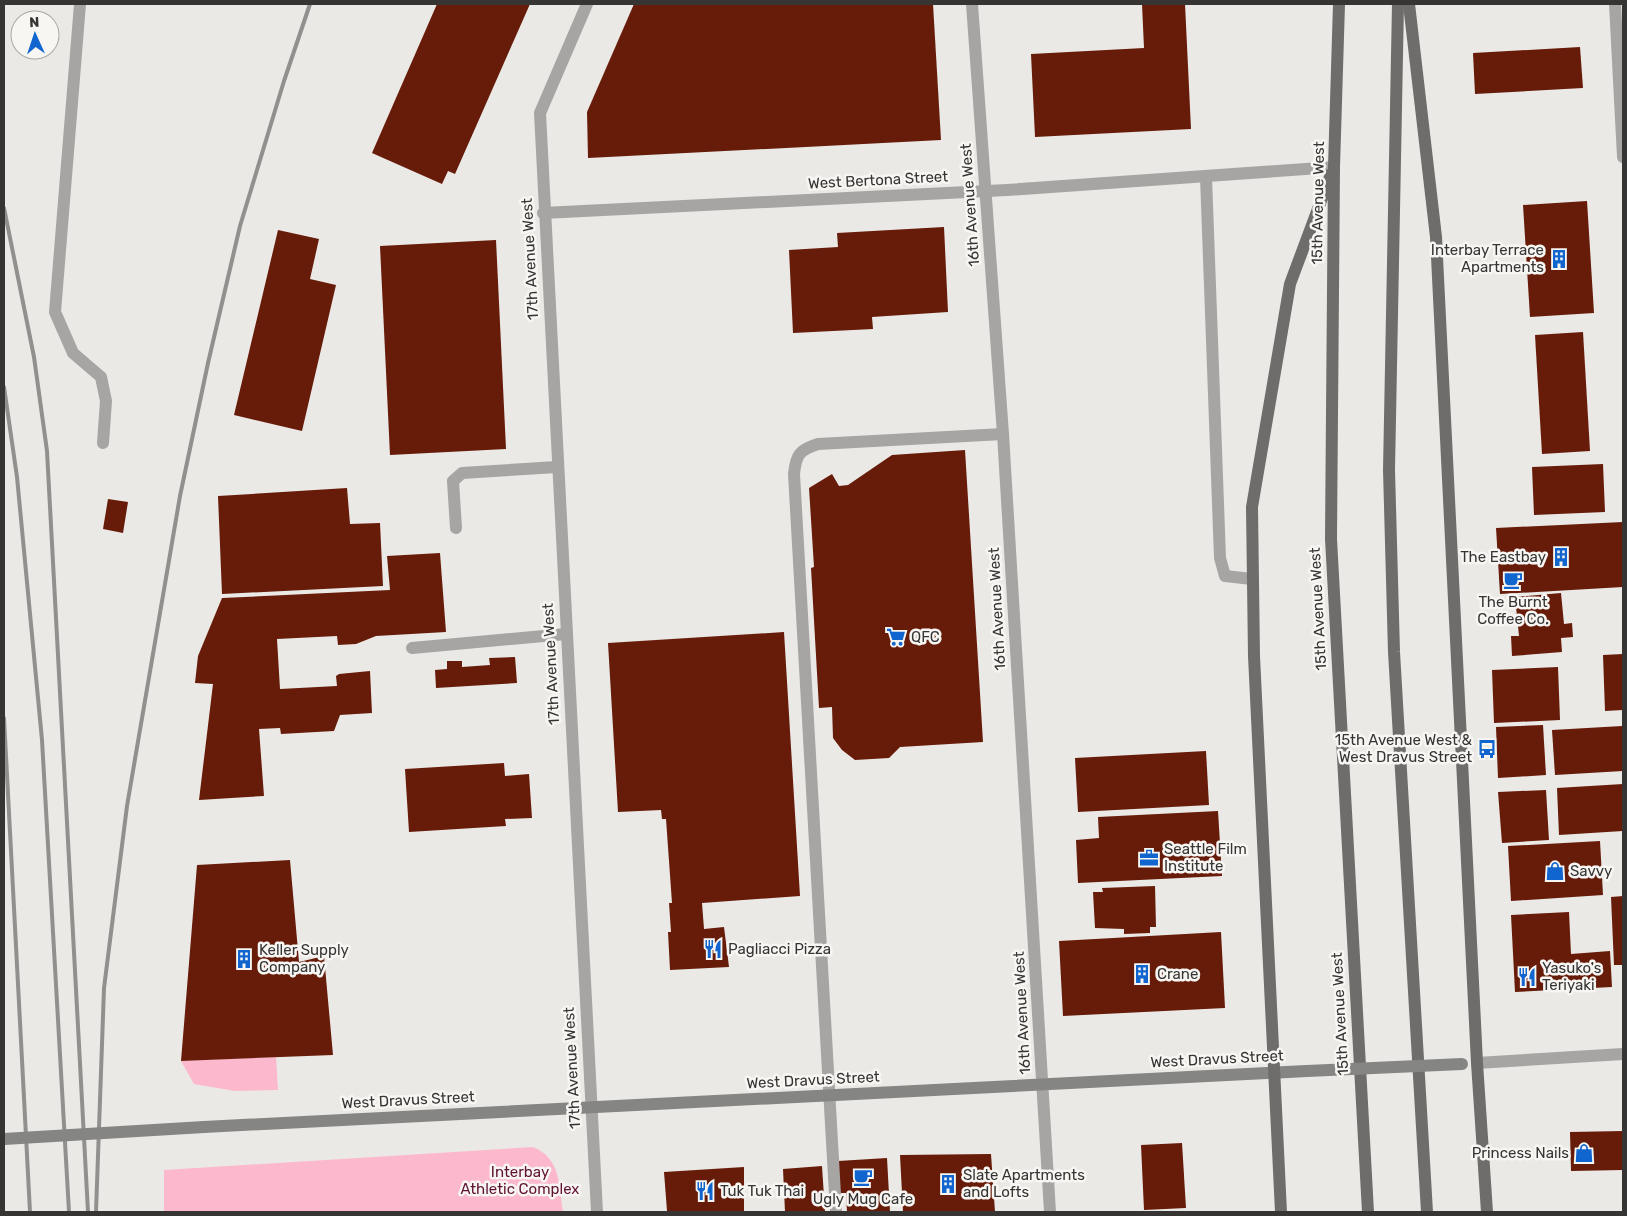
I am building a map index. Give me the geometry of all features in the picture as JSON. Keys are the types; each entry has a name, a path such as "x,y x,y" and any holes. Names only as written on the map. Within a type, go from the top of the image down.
{"main road":[{"name":"15th Avenue West","path":"1339,4 1334,167 1330,539 1368,1212"},
{"path":"1398,4 1390,470 1394,652 1427,1212"},
{"path":"1409,4 1436,237 1477,1063 1487,1212"},
{"path":"1281,1212 1260,788 1252,579 1252,507 1290,284 1334,167"},
{"name":"West Dravus Street","path":"4,1139 590,1107 1477,1063"}],"street":[{"path":"80,4 55,312 74,352 101,377 106,402 103,443"},
{"name":"17th Avenue West","path":"587,4 540,113 590,1107 597,1212"},
{"name":"16th Avenue West","path":"972,4 1003,434 1050,1212"},
{"path":"1615,4 1623,157"},
{"name":"West Bertona Street","path":"544,213 986,191 1206,178 1334,167"},
{"path":"1206,178 1220,558 1225,576 1252,579"},
{"path":"836,1212 794,474 796,457 806,447 818,444 1003,434"},
{"path":"456,528 453,481 462,472 557,467"},
{"path":"412,648 566,634"},
{"name":"West Dravus Street","path":"1477,1063 1623,1054"}],"green space":[{"path":"276,1057 278,1090 235,1091 194,1084 181,1061"},
{"name":"Interbay Athletic Complex","path":"533,1147 549,1158 554,1166 559,1183 563,1212 164,1212 164,1170"}],"building":[{"path":"437,4 530,4 455,174 448,171 442,184 372,153"},
{"path":"634,4 933,4 941,140 588,158 587,112"},
{"path":"1142,4 1185,4 1191,129 1035,137 1031,54 1144,48"},
{"path":"1580,47 1583,88 1475,94 1473,53"},
{"name":"Interbay Terrace Apartments","path":"1587,201 1594,313 1530,317 1523,205"},
{"path":"944,227 948,312 872,317 873,329 793,333 789,250 838,247 837,233"},
{"path":"278,230 319,239 310,279 336,285 302,431 234,415"},
{"path":"496,240 506,449 390,455 380,246"},
{"path":"1583,332 1590,451 1542,454 1535,335"},
{"name":"QFC","path":"965,450 983,742 900,747 889,758 855,760 842,750 833,738 832,707 819,708 811,568 814,567 809,488 832,474 839,486 848,485 892,455"},
{"path":"1603,464 1605,512 1534,515 1532,467"},
{"path":"347,488 350,524 380,523 383,586 222,594 218,496"},
{"path":"108,499 128,502 123,533 103,529"},
{"name":"The Eastbay","path":"1623,522 1623,587 1500,594 1496,528"},
{"path":"440,553 446,632 376,636 356,644 338,645 337,636 277,639 280,689 337,686 336,676 339,674 370,671 372,713 340,715 334,731 281,734 280,728 259,729 264,796 199,800 213,684 195,683 198,656 222,598 390,590 387,556"},
{"path":"1561,593 1564,624 1572,623 1573,637 1561,638 1562,652 1512,656 1511,636 1519,636 1515,597"},
{"path":"784,632 800,896 702,903 704,929 724,927 729,967 670,970 668,932 671,932 669,903 672,903 666,819 662,819 661,810 618,812 608,643"},
{"path":"1623,654 1623,710 1605,711 1603,655"},
{"path":"515,657 517,683 436,688 435,670 447,669 447,661 462,661 462,667 490,665 489,658"},
{"path":"1558,667 1560,720 1494,723 1492,670"},
{"path":"1543,725 1546,775 1498,778 1496,727"},
{"path":"1622,726 1623,771 1555,775 1552,730"},
{"path":"1206,751 1209,805 1078,812 1075,758"},
{"path":"504,763 505,776 529,774 532,818 505,819 506,826 409,832 405,769"},
{"path":"1623,784 1623,831 1559,835 1557,788"},
{"path":"1546,790 1549,840 1502,843 1498,792"},
{"name":"Seattle Film Institute","path":"1218,811 1222,876 1078,883 1076,840 1099,838 1098,817"},
{"name":"Savvy","path":"1600,841 1603,895 1511,901 1508,846"},
{"name":"Keller Supply Company","path":"290,860 299,962 324,956 333,1055 181,1061 197,865"},
{"path":"1155,886 1156,927 1150,927 1150,933 1124,934 1124,929 1095,928 1093,892 1103,892 1102,888"},
{"path":"1623,896 1623,965 1614,965 1611,897"},
{"path":"1569,912 1571,954 1610,951 1612,987 1515,992 1511,915"},
{"name":"Crane","path":"1221,932 1225,1008 1063,1016 1059,941"},
{"path":"1623,1131 1623,1170 1571,1171 1570,1132"},
{"path":"1182,1143 1186,1208 1144,1210 1141,1145"},
{"name":"Slate Apartments and Lofts","path":"991,1154 995,1212 903,1212 900,1155"},
{"name":"Ugly Mug Cafe","path":"887,1158 890,1212 847,1212 846,1193 840,1193 838,1161"},
{"path":"822,1166 825,1212 785,1212 783,1169"},
{"name":"Tuk Tuk Thai","path":"744,1167 744,1212 667,1211 664,1172"}],"railway":[{"path":"96,1212 104,988 127,806 180,496 208,363 240,226 284,81 310,4"},
{"path":"4,208 34,357 47,451 88,1212"},
{"path":"4,387 17,477 42,740 69,1212"},
{"path":"4,718 30,1212"}],"place":[{"name":"Interbay Terrace Apartments","path":"1559,259"},
{"name":"The Eastbay","path":"1561,557"},
{"name":"The Burnt Coffee Co.","path":"1513,580"},
{"name":"QFC","path":"896,637"},
{"name":"15th Avenue West & West Dravus Street","path":"1487,749"},
{"name":"Seattle Film Institute","path":"1149,858"},
{"name":"Savvy","path":"1555,871"},
{"name":"Pagliacci Pizza","path":"713,949"},
{"name":"Keller Supply Company","path":"244,959"},
{"name":"Crane","path":"1142,974"},
{"name":"Yasuko's Teriyaki","path":"1527,977"},
{"name":"Princess Nails","path":"1584,1153"},
{"name":"Ugly Mug Cafe","path":"863,1177"},
{"name":"Slate Apartments and Lofts","path":"948,1184"},
{"name":"Tuk Tuk Thai","path":"705,1191"}]}
